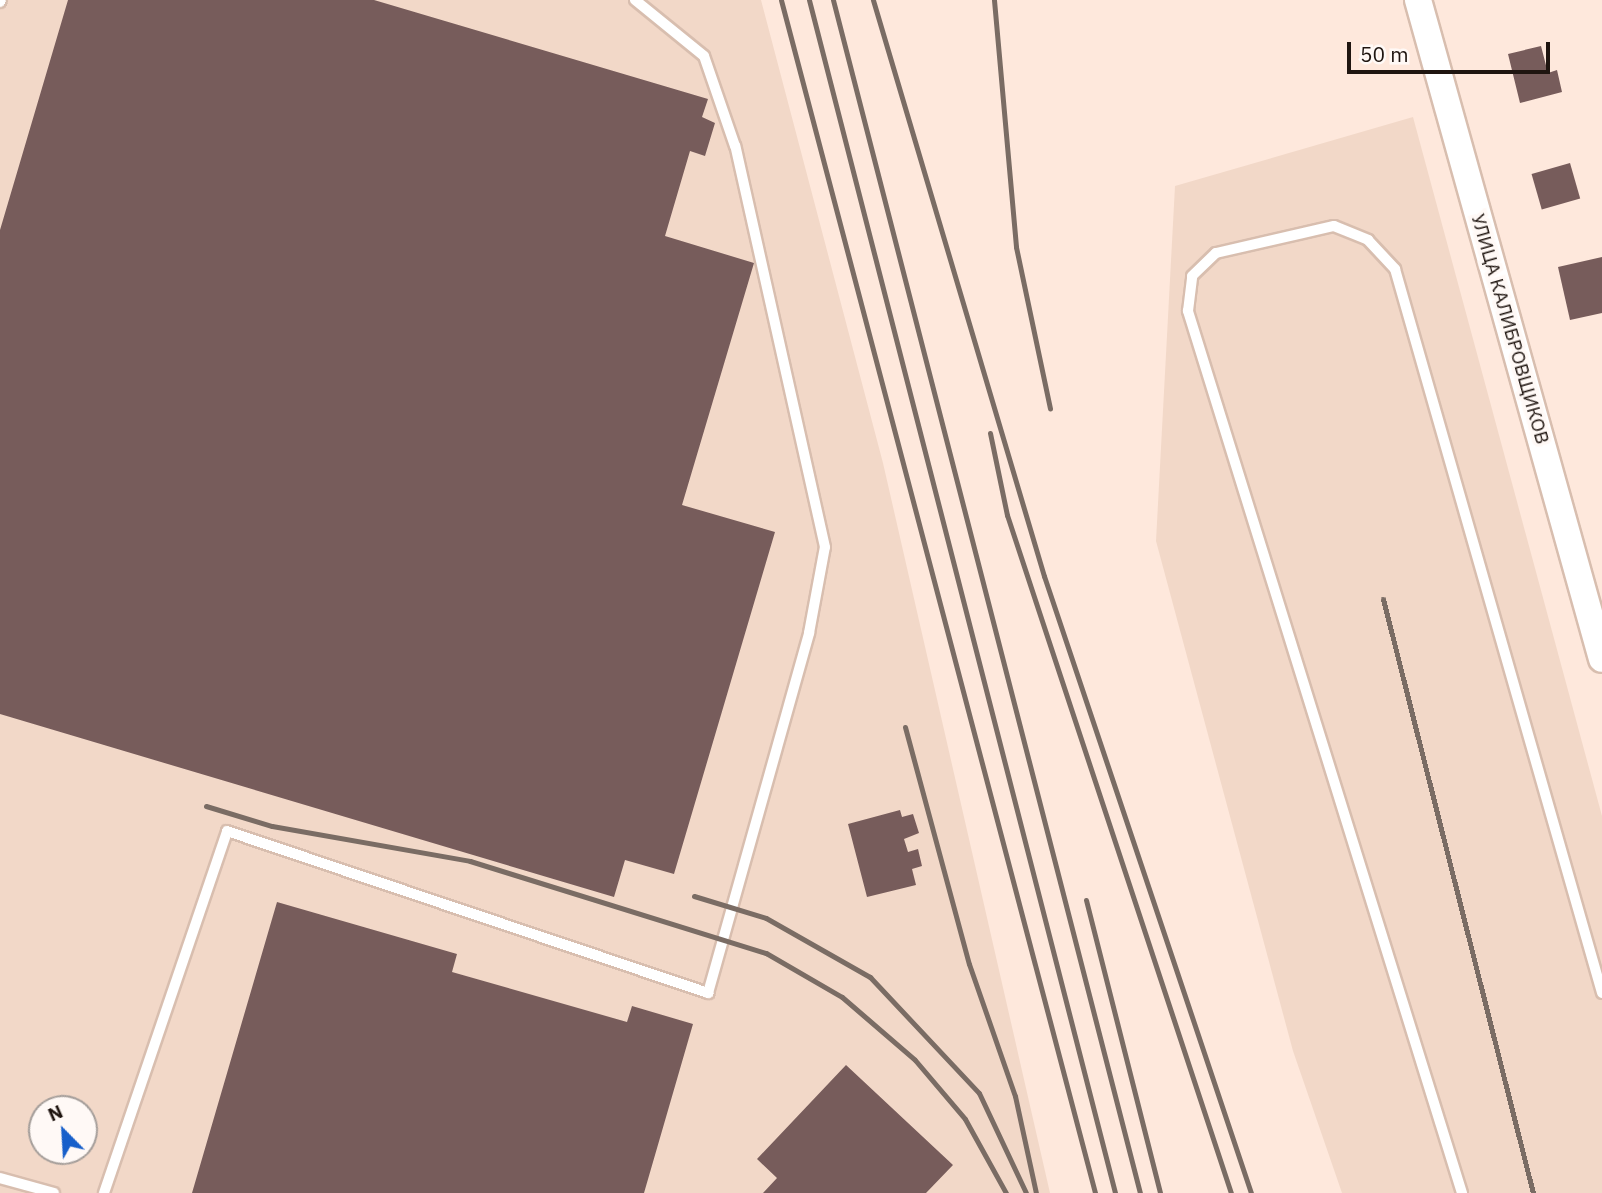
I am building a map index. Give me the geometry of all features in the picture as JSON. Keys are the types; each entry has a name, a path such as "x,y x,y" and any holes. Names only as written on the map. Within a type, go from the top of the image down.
{"street":[{"name":"УЛИЦА КАЛИБРОВЩИКОВ","path":"1418,0 1602,659"}],"lane":[{"path":"104,1193 227,831 708,993 809,633 825,547 735,146 704,56 635,0"},
{"path":"1462,1193 1188,311 1192,276 1216,253 1334,226 1368,240 1395,269 1602,993"},
{"path":"0,1178 54,1193"}],"shaded area":[{"path":"0,0 761,0 883,463 1050,1193 0,1193"},
{"path":"1413,117 1602,816 1602,1193 1342,1193 1293,1051 1156,541 1175,186"}],"building":[{"path":"68,0 374,0 708,99 702,117 715,123 705,156 690,151 665,236 754,263 682,505 775,532 674,874 625,860 614,897 0,714 0,230"},
{"path":"1541,46 1548,73 1557,70 1562,92 1520,103 1508,54"},
{"path":"1570,163 1580,199 1542,210 1532,174"},
{"path":"1602,257 1602,313 1570,320 1558,267"},
{"path":"900,810 902,817 913,814 919,833 904,839 908,852 918,849 922,866 912,869 916,885 867,897 848,824"},
{"path":"277,902 457,954 452,972 627,1022 632,1006 693,1024 644,1193 192,1193"},
{"path":"846,1065 953,1165 926,1193 763,1193 777,1178 757,1159"}],"railway":[{"path":"781,0 1095,1193"},
{"path":"809,0 1115,1193"},
{"path":"833,0 1140,1193"},
{"path":"873,0 1044,576 1251,1193"},
{"path":"994,0 1016,247 1050,408"},
{"path":"990,433 1007,515 1231,1193"},
{"path":"1383,599 1533,1193"},
{"path":"905,727 969,964 1015,1096 1036,1193"},
{"path":"206,806 272,826 470,861 766,953 842,997 915,1060 965,1119 1006,1193"},
{"path":"694,896 766,918 870,977 979,1093 1026,1193"},
{"path":"1086,900 1160,1193"}]}
